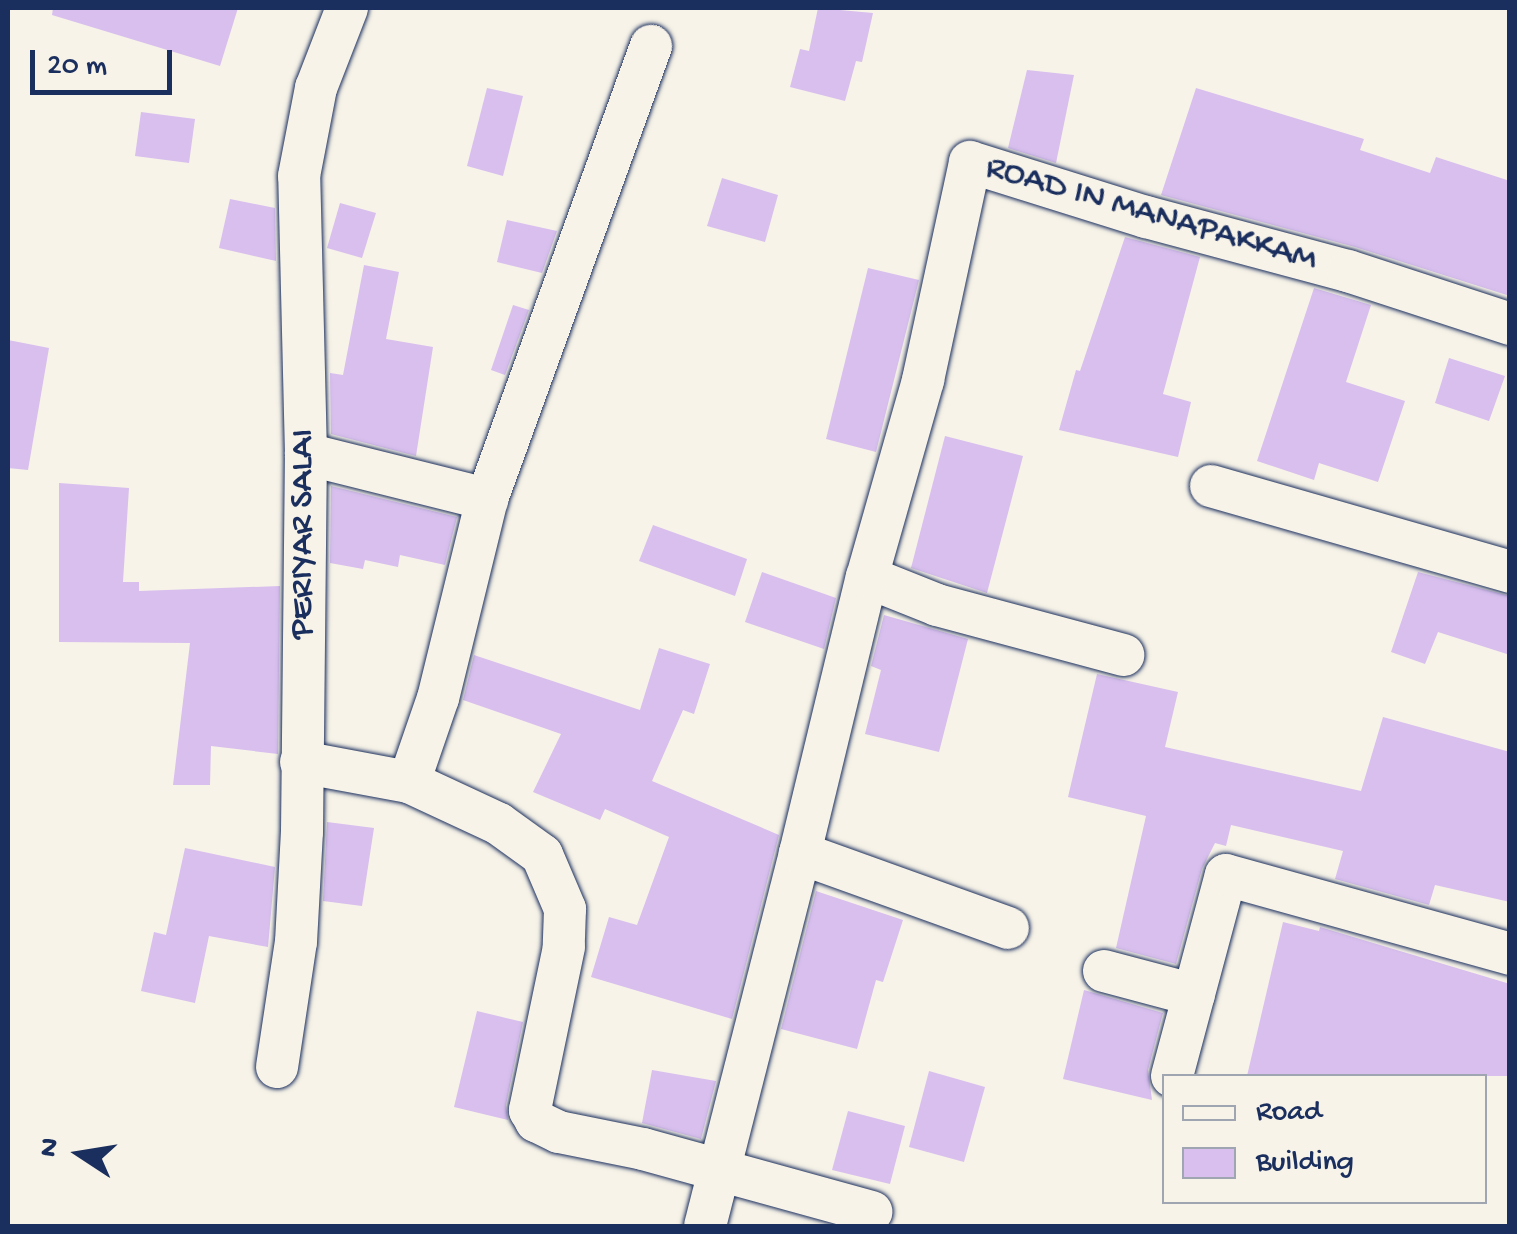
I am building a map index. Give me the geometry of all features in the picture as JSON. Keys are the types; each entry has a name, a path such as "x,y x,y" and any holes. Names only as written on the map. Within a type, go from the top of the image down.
{"street":[{"name":"PERIYAR SALAI","path":"276,1066 296,942 301,762 306,454 299,176 334,11"},
{"path":"409,782 438,698 487,499 651,46"},
{"name":"ROAD IN MANAPAKKAM","path":"704,1226 867,577 924,380 970,162 1146,217 1348,271 1510,324"},
{"path":"306,454 487,499"},
{"path":"1211,486 1510,572"},
{"path":"867,577 937,605 1124,655"},
{"path":"301,762 409,782 499,824 542,856 557,881 564,909 564,948 530,1110 536,1121 559,1132 643,1149 871,1212"},
{"path":"800,853 1008,928"},
{"path":"1173,1074 1226,875 1510,954"},
{"path":"1104,971 1194,996"}],"building":[{"path":"53,8 238,8 220,66 52,15"},
{"path":"818,8 873,13 862,62 856,61 845,101 790,87 800,49 809,51"},
{"path":"1027,70 1074,75 1056,163 1008,148"},
{"path":"487,88 523,96 503,176 467,166"},
{"path":"1196,88 1364,139 1360,150 1430,173 1436,157 1510,181 1510,296 1355,247 1161,195"},
{"path":"141,112 195,119 189,163 135,156"},
{"path":"722,178 778,195 765,242 707,226"},
{"path":"230,199 275,208 276,261 219,248"},
{"path":"340,203 376,213 362,258 327,248"},
{"path":"507,220 557,231 542,273 497,262"},
{"path":"1125,237 1200,257 1163,394 1191,402 1178,457 1059,430 1076,370 1080,371"},
{"path":"364,265 399,272 386,339 433,347 416,456 331,434 330,373 343,375"},
{"path":"868,268 919,280 876,452 826,439"},
{"path":"1314,288 1371,305 1346,382 1405,401 1378,482 1319,463 1314,480 1257,461"},
{"path":"513,305 529,310 505,375 491,370"},
{"path":"8,340 49,348 28,470 8,468"},
{"path":"1449,358 1505,376 1489,421 1435,403"},
{"path":"945,436 1023,456 987,593 911,568"},
{"path":"59,483 129,488 123,582 139,582 139,591 280,586 278,754 211,746 210,785 173,785 190,643 59,642"},
{"path":"331,486 457,517 445,565 400,555 398,567 365,560 363,569 330,563"},
{"path":"653,525 747,559 735,596 639,561"},
{"path":"762,572 836,598 824,649 745,622"},
{"path":"1418,572 1510,596 1510,655 1438,632 1425,664 1391,652"},
{"path":"884,615 968,639 939,752 865,734 881,670 871,666"},
{"path":"659,648 710,664 694,714 683,710 652,781 779,835 732,1019 591,977 609,917 637,925 669,837 605,809 600,820 533,792 561,734 463,700 474,655 640,710"},
{"path":"1097,674 1178,692 1165,747 1361,791 1383,717 1510,752 1510,902 1435,885 1429,905 1335,879 1343,851 1231,825 1226,846 1215,843 1202,869 1176,964 1116,948 1146,816 1068,797"},
{"path":"327,822 374,828 362,906 323,901"},
{"path":"185,848 275,867 268,947 209,936 195,1003 141,991 154,932 166,935"},
{"path":"816,891 903,920 883,982 876,980 857,1049 781,1029"},
{"path":"1283,922 1319,931 1320,927 1510,984 1510,1076 1247,1074"},
{"path":"1084,990 1163,1013 1148,1070 1152,1100 1063,1079"},
{"path":"477,1011 523,1022 506,1105 508,1120 454,1107"},
{"path":"652,1070 716,1081 701,1139 642,1123"},
{"path":"929,1071 985,1087 964,1162 909,1147"},
{"path":"848,1111 905,1126 890,1184 832,1170"}]}
